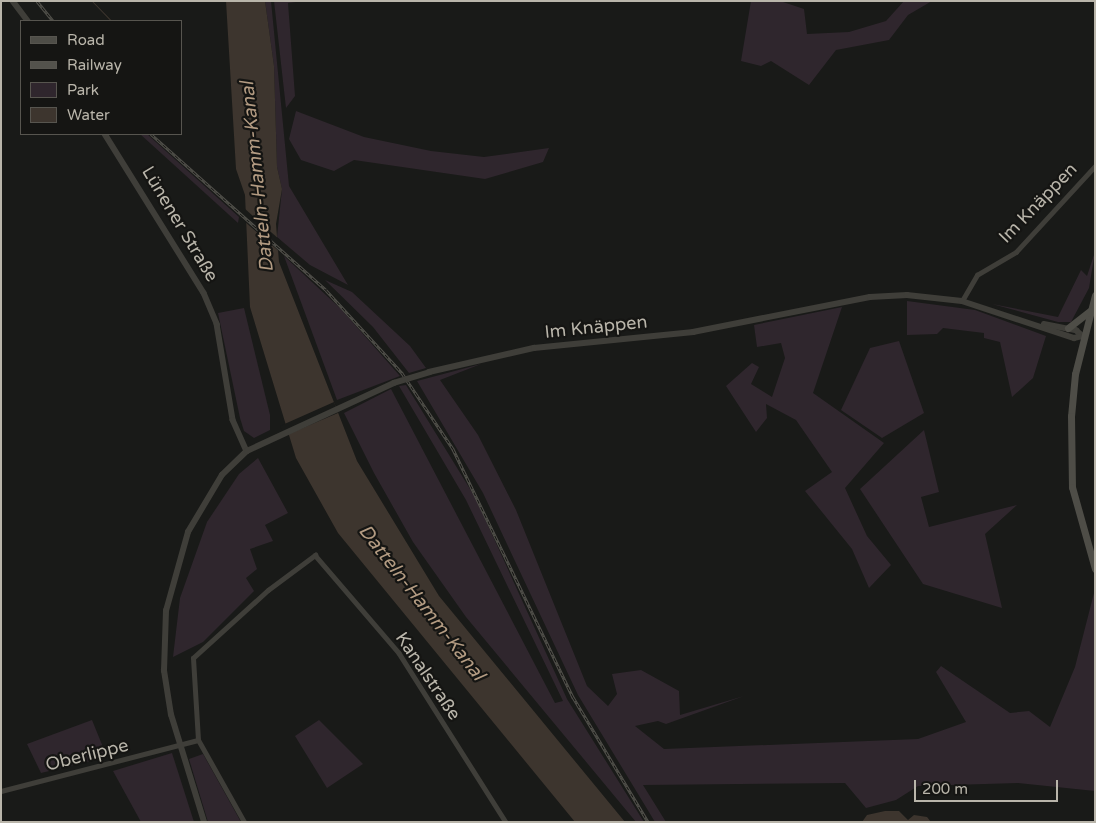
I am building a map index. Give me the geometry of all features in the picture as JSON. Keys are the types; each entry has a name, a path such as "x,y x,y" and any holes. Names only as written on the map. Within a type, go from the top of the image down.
{"main road":[{"path":"1095,294 1084,336 1070,416 1072,487 1095,569"},
{"path":"1068,328 1090,311"}],"street":[{"path":"13,1 27,20"},
{"name":"Lünener Straße","path":"106,135 204,293 217,324 233,420 247,451"},
{"name":"Im Knäppen","path":"962,301 977,275 1016,252 1095,166"},
{"name":"Im Knäppen","path":"204,822 180,745 164,671 164,626 172,580 199,509 222,475 247,451 278,433 394,383 429,372 534,348 693,332 870,297 908,295 962,301 1032,322 1074,338 1084,336"},
{"path":"1032,322 1068,328 1084,336"},
{"name":"Kanalstraße","path":"198,740 193,658 268,590 315,555 399,653 506,822"},
{"path":"198,740 244,822"},
{"name":"Oberlippe","path":"1,790 198,740"}],"green space":[{"path":"265,1 271,1 289,186 348,285 310,265 277,237 282,189 277,167 274,66"},
{"path":"274,1 304,1 288,3 295,96 286,108"},
{"path":"751,1 780,1 804,9 807,34 849,32 886,21 904,1 932,1 908,15 889,40 836,50 809,85 771,61 761,66 741,61"},
{"path":"296,111 364,137 431,151 484,157 549,148 543,162 485,179 354,160 334,171 301,160 289,139"},
{"path":"141,135 148,135 239,217 238,223"},
{"path":"1095,252 1089,288 1071,322 1058,322 992,304 1058,317 1081,270 1087,276"},
{"path":"284,256 341,309 400,376 337,400"},
{"path":"325,280 352,292 410,346 426,368 409,373 373,327"},
{"path":"907,301 975,310 1046,336 1033,378 1012,397 1000,342 984,338 984,333 943,328 937,334 907,335"},
{"path":"842,307 813,393 884,443 845,488 867,536 891,565 869,588 852,549 805,491 832,472 796,420 766,404 767,418 756,432 726,386 752,363 759,367 751,384 772,397 785,358 781,343 757,347 754,325"},
{"path":"244,308 270,415 270,430 254,438 244,431 240,418 218,313"},
{"path":"899,341 924,413 882,438 841,410 870,348"},
{"path":"481,364 440,380 478,435 516,510 587,686 608,706 617,694 612,674 641,670 679,691 680,715 744,696 666,724 658,721 635,726 664,749 918,739 966,722 936,672 941,666 1010,713 1029,711 1050,727 1075,667 1094,593 1095,791 1018,783 918,786 896,800 866,808 845,783 643,785 666,822 655,822 578,695 483,493 417,381"},
{"path":"406,385 475,497 567,699 644,822 636,822 466,617 413,542 374,473 344,413 391,389 555,703 563,701 466,500 399,386"},
{"path":"924,430 939,492 921,497 929,527 1017,505 985,534 1002,608 923,584 860,489"},
{"path":"258,458 288,513 265,525 273,541 250,549 257,569 246,578 254,591 203,642 173,657 180,598 207,522 239,474"},
{"path":"92,720 107,757 41,773 27,744"},
{"path":"319,720 363,764 327,788 295,736"},
{"path":"172,753 194,822 141,822 113,771"},
{"path":"203,754 241,822 208,822 189,759"}],"water":[{"name":"Datteln-Hamm-Kanal","path":"226,1 265,1 274,66 277,167 282,189 276,224 279,262 357,461 439,596 625,822 575,822 338,533 296,458 250,307 245,195 236,169"},
{"path":"885,811 899,811 908,820 914,815 927,817 931,822 862,822 867,815"}],"pier":[{"path":"244,208 280,240 281,253 244,221"},
{"path":"334,402 338,413 284,436 280,426"}],"waterway":[{"path":"92,1 110,20"}],"railway":[{"path":"37,1 52,20"},
{"path":"152,135 326,290 402,373 453,449 573,697 648,822"}]}
